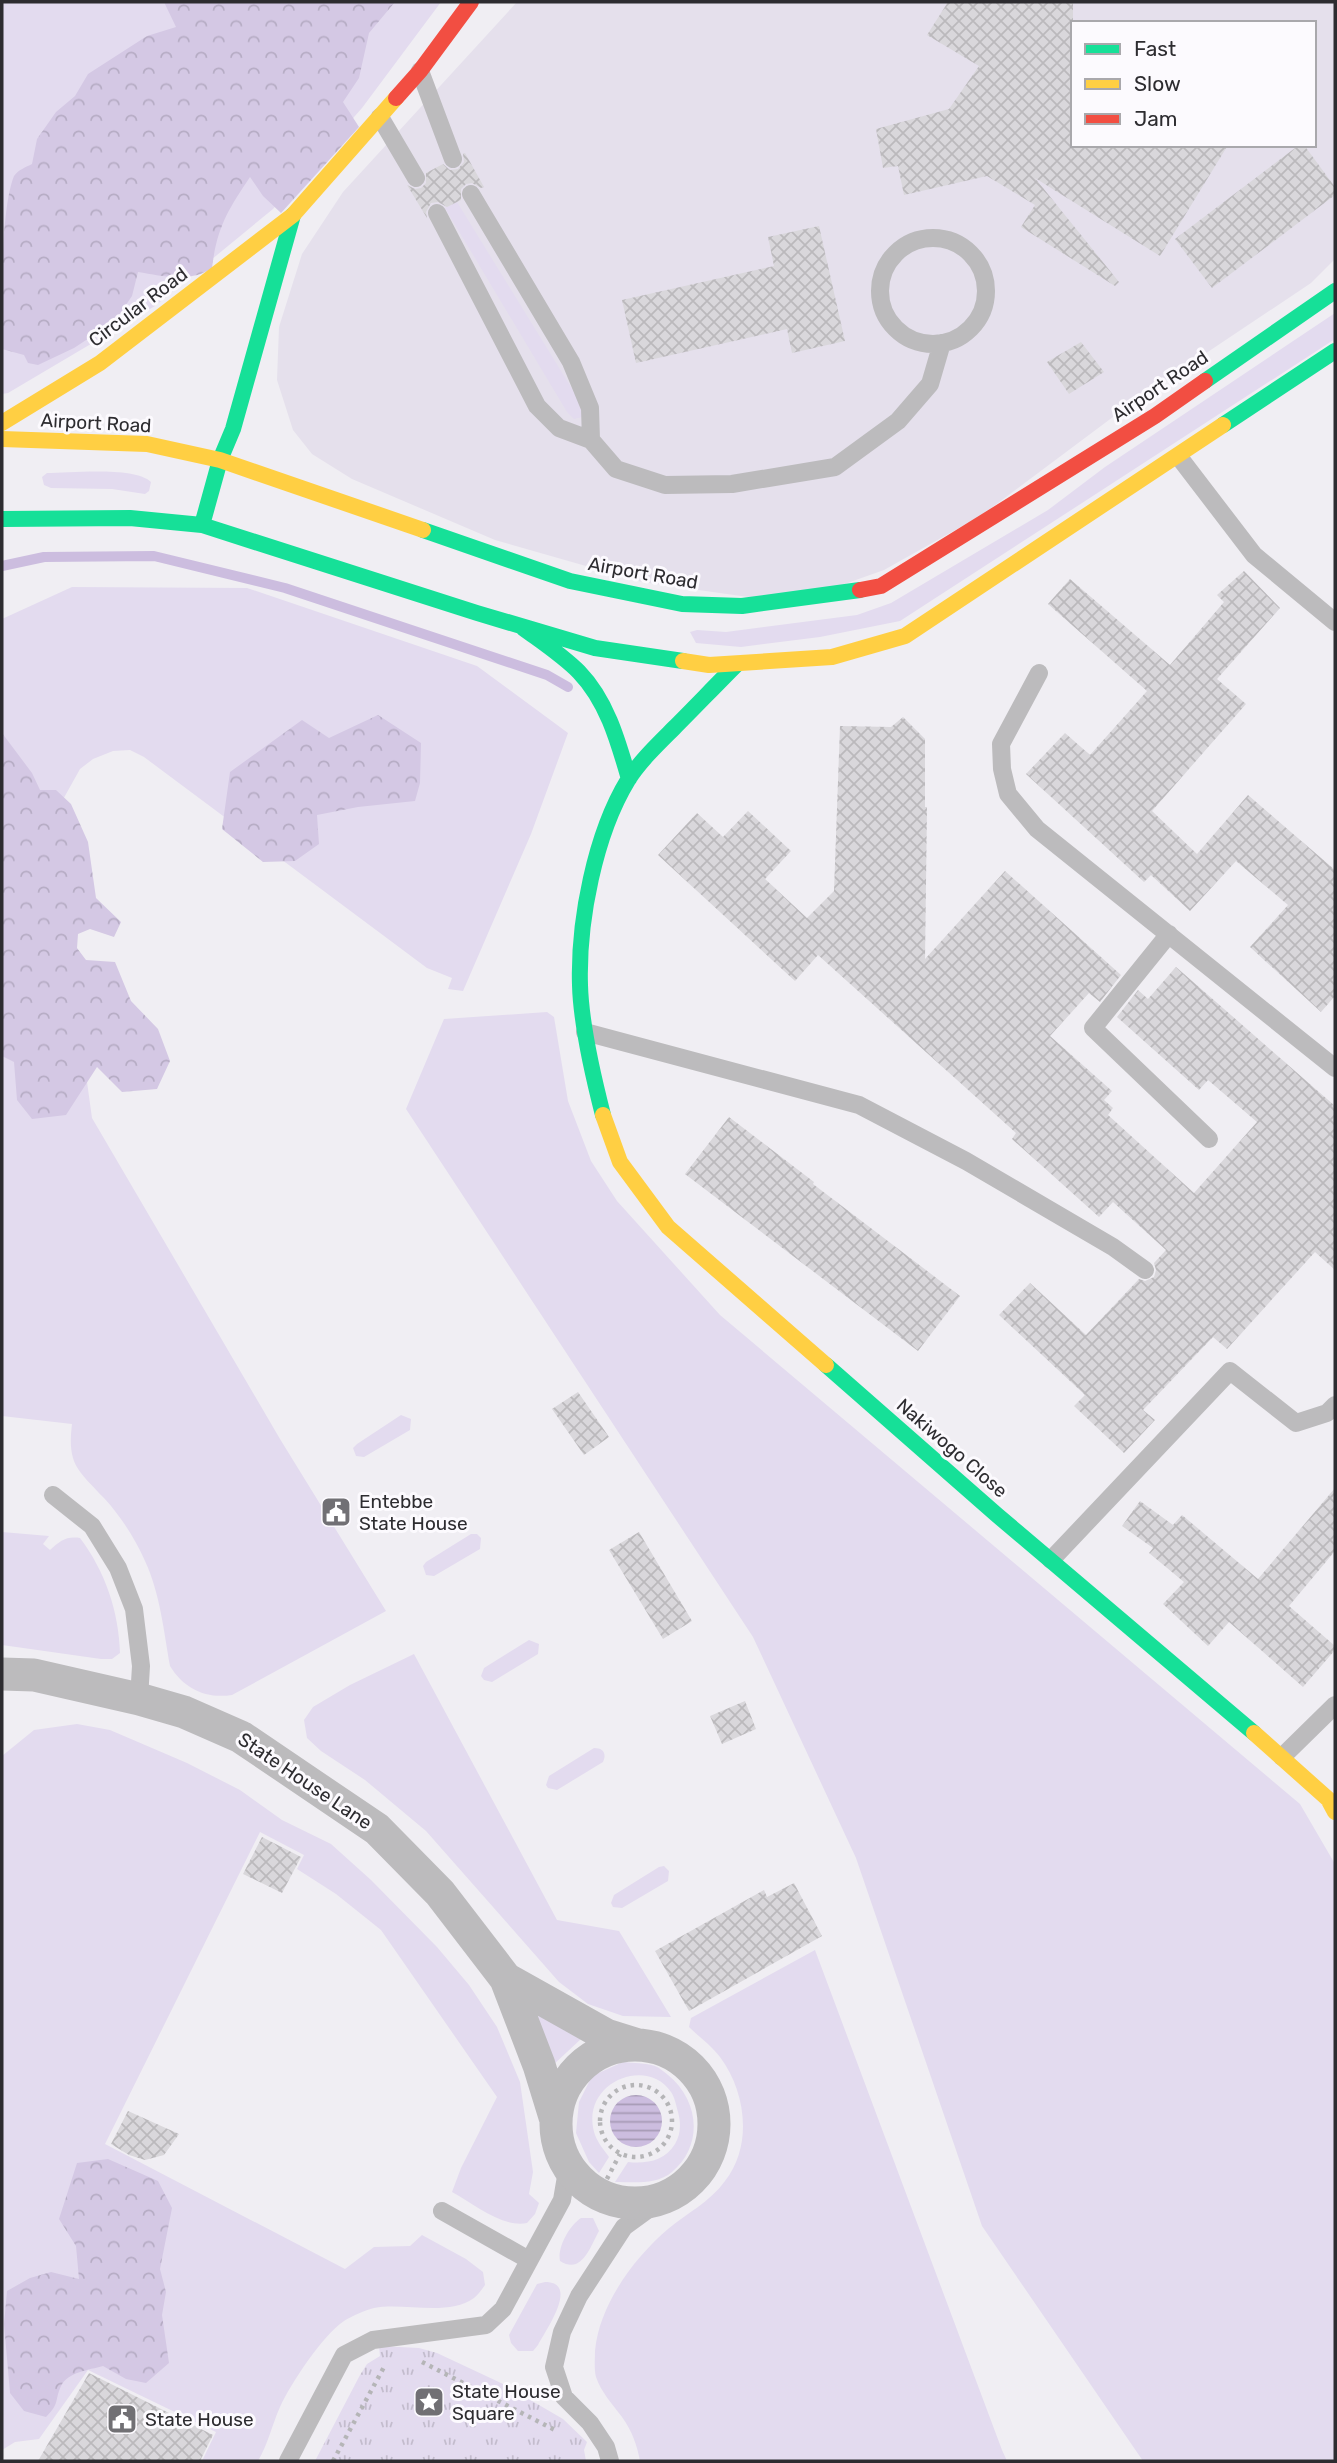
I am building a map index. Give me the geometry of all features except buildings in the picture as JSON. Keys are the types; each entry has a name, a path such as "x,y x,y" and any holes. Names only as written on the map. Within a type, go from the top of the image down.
{"main road":[{"name":"Circular Road","path":"2,423 100,363 293,215 420,71 471,2"},
{"name":"Circular Road","path":"202,525 220,460 233,429 293,215"},
{"name":"Airport Road","path":"2,439 148,444 220,460 570,581 682,604 742,606 881,586 1155,416 1335,291"},
{"path":"2,519 130,518 202,525 594,648 709,665 832,657 902,628 1179,457 1335,351"},
{"path":"881,586 891,603"},
{"path":"521,626 571,665 596,694 615,732 629,779"},
{"name":"Nakiwogo Close","path":"737,664 652,750 629,779 609,818 592,879 583,930 580,985 593,1078 606,1126 620,1162 668,1227 1282,1757 1328,1800 1335,1812"}],"street":[{"name":"State House Lane","path":"2,1674 34,1675 139,1699 184,1712 241,1737 377,1829 440,1893 506,1979"},
{"path":"506,1979 606,2035 659,2048 678,2057 694,2071 706,2088 713,2108 715,2129 710,2150 701,2168 686,2184 668,2195 640,2202 610,2199 584,2186 568,2165 558,2142 555,2118 506,1979"},
{"path":"555,2118 564,2088 583,2064 608,2049 638,2045"}],"lane":[{"path":"420,71 453,159"},
{"path":"380,117 416,178"},
{"path":"471,194 571,362 590,408 591,440"},
{"path":"437,213 537,406 559,428 591,440 616,469 665,485 732,484 835,467 898,421 930,384 942,343"},
{"path":"924,239 943,239 960,245 974,257 983,273 986,291 983,309 974,325 959,337 942,343 923,343 906,336 891,325 882,309 880,290 883,272 892,256 906,244 924,239"},
{"path":"1179,457 1254,555 1335,622"},
{"path":"1039,673 1001,744 1002,769 1008,794 1037,829 1335,1068"},
{"path":"1169,934 1093,1028 1209,1139"},
{"path":"585,1032 859,1105 1012,1187 1113,1247 1145,1270"},
{"path":"1051,1560 1230,1371 1296,1423 1328,1413 1335,1405"},
{"path":"53,1495 92,1526 118,1568 134,1609 142,1666 139,1699"},
{"path":"1282,1757 1335,1705"},
{"path":"288,2461 344,2355 373,2340 398,2342 486,2325 503,2309 562,2200 568,2165"},
{"path":"610,2461 606,2448 590,2423 564,2397 554,2367 562,2332 579,2296 624,2227 668,2195"},
{"path":"442,2211 529,2260"}],"path":[{"path":"628,2086 643,2086 657,2091 667,2102 672,2115 672,2130 665,2143 654,2153 642,2157 620,2154 601,2132 600,2118 605,2103 628,2086"},
{"path":"599,2194 620,2154"},
{"path":"333,2461 398,2342 565,2435"}],"shaded area":[{"path":"517,2 1335,2 1335,259 1311,283 1133,402 982,515 884,570 791,603 642,582 495,540 352,479 312,454 293,430 277,380 279,327 302,254 343,192"},
{"path":"636,2095 655,2102 662,2121 655,2140 636,2147 617,2140 610,2121 617,2102"}],"green space":[{"path":"2,2 441,2 362,108 273,209 155,306 8,393 2,394"},
{"path":"164,2 395,2 369,33 359,78 343,102 359,127 281,213 263,196 250,177 225,219 212,268 204,273 186,277 138,272 132,296 115,321 74,348 38,365 28,363 24,355 2,349 4,235 9,192 14,176 32,164 37,139 56,112 75,96 88,74 147,36 176,27"},
{"path":"457,202 582,405 582,417 574,419 567,412 445,208"},
{"path":"1335,313 1335,339 900,621 820,637 741,647 696,643 690,632 726,632 857,615 891,603 1048,510 1105,467"},
{"path":"117,472 143,477 151,482 149,491 145,494 112,489 51,488 44,485 42,477 47,473"},
{"path":"72,587 247,588 477,666 568,733 531,834 463,991 448,989 452,978 427,968 144,757 130,750 113,751 93,759 80,769 51,821 92,1118 280,1439 386,1611 232,1695 196,1691 182,1681 170,1666 161,1613 150,1573 122,1520 76,1466 71,1449 72,1424 2,1416 2,619"},
{"path":"378,715 421,743 420,783 415,801 358,807 317,815 319,844 295,861 263,862 222,829 230,772 302,720 329,738"},
{"path":"2,733 32,773 40,790 56,790 71,804 88,842 96,898 121,922 114,937 90,929 78,934 77,948 86,960 115,962 131,1001 158,1029 170,1061 157,1089 122,1092 97,1067 66,1115 32,1119 17,1100 14,1062 2,1056"},
{"path":"547,1012 554,1017 568,1101 591,1161 617,1201 720,1315 1300,1804 1335,1864 1335,2461 1143,2461 982,2226 856,1858 753,1637 406,1109 444,1019"},
{"path":"401,1415 411,1419 410,1430 364,1457 356,1456 353,1448 357,1444"},
{"path":"2,1532 49,1536 43,1544 50,1550 64,1540 80,1538 97,1564 109,1592 117,1622 120,1653 112,1659 101,1659 2,1645"},
{"path":"471,1534 477,1534 481,1538 480,1549 434,1576 426,1575 423,1566 426,1562"},
{"path":"529,1640 539,1644 538,1654 492,1682 484,1680 481,1676 484,1668"},
{"path":"414,1654 557,1920 619,1931 671,2017 623,2016 588,2004 559,1982 426,1831 365,1780 321,1751 307,1738 304,1720 313,1707 350,1685"},
{"path":"77,1724 110,1730 187,1763 240,1790 282,1820 331,1844 437,1947 469,1985 497,2027 520,2082 533,2172 529,2194 539,2203 535,2214 527,2223 518,2224 498,2219 452,2192 461,2168 497,2097 381,1930 336,1894 297,1869 304,1855 260,1832 105,2144 345,2269 374,2247 410,2246 422,2235 466,2259 483,2272 485,2285 474,2298 463,2304 439,2308 374,2308 344,2321 317,2348 292,2385 258,2461 202,2461 216,2432 88,2370 39,2439 15,2442 2,2450 2,1756 34,1730"},
{"path":"594,1748 603,1752 603,1762 557,1790 548,1788 546,1785 549,1776"},
{"path":"664,1866 669,1871 668,1881 622,1908 613,1907 611,1903 614,1895"},
{"path":"815,1950 1007,2461 640,2461 629,2428 596,2377 595,2351 598,2334 603,2317 620,2284 655,2241 719,2188 734,2167 740,2151 743,2119 736,2086 720,2057 689,2027 691,2018"},
{"path":"531,2006 581,2039 552,2066"},
{"path":"623,2062 648,2064 660,2069 678,2085 691,2110 694,2123 689,2149 672,2172 659,2179 615,2182 628,2162 648,2162 660,2158 671,2150 677,2140 680,2124 675,2102 671,2092 660,2081 646,2076 617,2080 605,2089 596,2102 592,2117 595,2135 609,2157 599,2173 589,2162 576,2133 579,2102 592,2076"},
{"path":"108,2159 158,2181 172,2208 160,2269 166,2292 162,2315 169,2363 146,2383 126,2379 103,2366 79,2372 64,2381 55,2405 46,2417 24,2411 10,2393 4,2324 7,2291 30,2278 51,2272 79,2279 76,2246 59,2219 77,2163"},
{"path":"581,2218 593,2218 599,2231 580,2262 568,2264 560,2261 562,2243"},
{"path":"537,2284 555,2284 560,2290 558,2308 533,2351 518,2351 511,2343 509,2335"},
{"name":"State House Square","path":"379,2346 419,2348 437,2353 501,2383 563,2419 587,2442 584,2450 586,2461 315,2461 360,2375 367,2364 380,2356"}],"waterway":[{"path":"2,566 44,557 154,556 285,588 547,675 568,687"}],"traffic: fast":[{"path":"202,525 220,460 233,429 293,215"},
{"path":"1205,381 1335,291"},
{"path":"1223,425 1335,351"},
{"path":"2,519 130,518 202,525 595,648 683,661"},
{"path":"423,530 570,581 682,604 742,606 860,590"},
{"path":"523,628 566,660 589,683 610,722 629,779"},
{"path":"603,1115 585,1033 580,985 582,934 598,852 616,802 633,773 737,664"},
{"path":"826,1365 997,1515 1254,1733"}],"traffic: slow":[{"path":"2,423 100,363 293,215 396,98"},
{"path":"683,661 709,665 832,657 905,636 1223,425"},
{"path":"2,439 147,444 220,460 423,530"},
{"path":"603,1115 620,1162 668,1227 826,1365"},
{"path":"1254,1733 1328,1799 1335,1812"}],"traffic: jam":[{"path":"396,98 420,71 471,2"},
{"path":"860,590 881,586 1155,416 1205,381"}],"place":[{"name":"Entebbe State House","path":"336,1512"},
{"name":"State House Square","path":"429,2402"},
{"name":"State House","path":"122,2419"}]}
